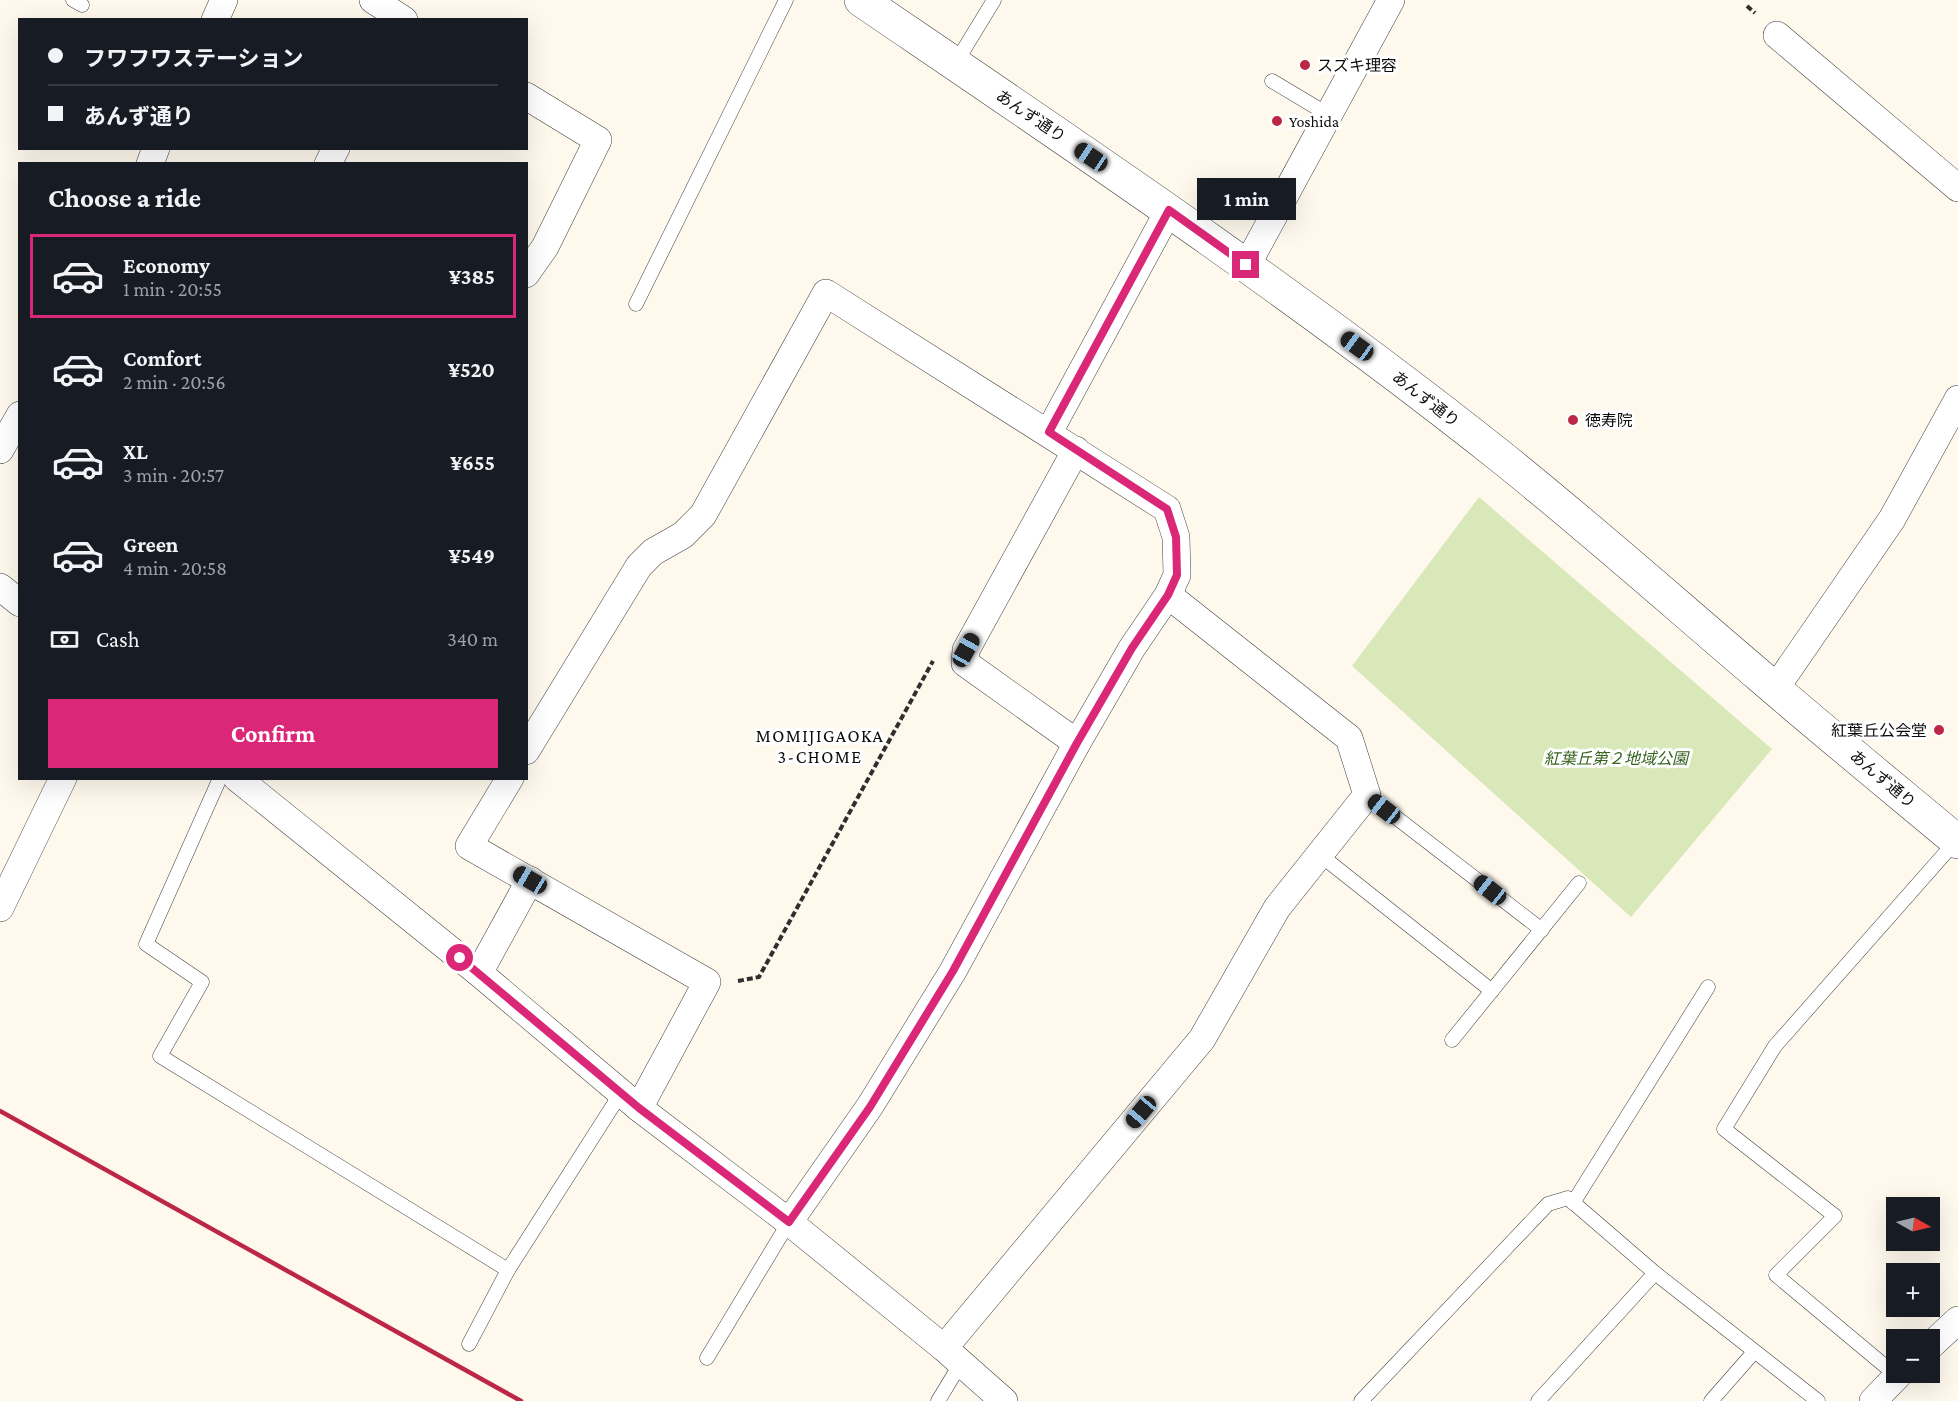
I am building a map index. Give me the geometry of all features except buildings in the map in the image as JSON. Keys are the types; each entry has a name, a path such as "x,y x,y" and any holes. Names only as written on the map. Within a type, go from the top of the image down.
{"street":[{"path":"216,18 224,0"},
{"path":"373,0 401,18"},
{"name":"あんず通り","path":"861,0 1169,210 1375,360 1501,457 1957,841"},
{"path":"1246,265 1392,0"},
{"path":"1777,34 1958,188"},
{"path":"528,97 598,140 545,247 528,271"},
{"path":"1049,432 1169,210"},
{"path":"528,748 639,566 653,552 683,535 703,515 826,293 1049,432 1167,509 1176,537 1177,575 1168,595 1132,648 1077,743 953,971 870,1107 789,1222"},
{"path":"1775,689 1892,519 1958,399"},
{"path":"0,450 18,418"},
{"path":"1076,450 966,650 965,663 1077,743"},
{"path":"0,587 18,601"},
{"path":"953,1356 1202,1039 1277,908 1367,795 1349,738 1168,595"},
{"path":"0,909 62,780"},
{"path":"239,780 479,973 630,1100 789,1222 953,1356 1004,1401"},
{"path":"509,780 469,846 707,982 630,1100"},
{"path":"479,973 530,880"},
{"path":"1940,1337 1958,1320"},
{"path":"1873,1401 1890,1383"}],"lane":[{"path":"636,304 786,0"},
{"path":"955,64 994,0"},
{"path":"1272,81 1329,115"},
{"path":"219,780 146,944 202,982 160,1056 508,1270"},
{"path":"1367,795 1542,930"},
{"path":"1886,1364 1776,1275 1835,1216 1724,1129 1775,1046 1957,841"},
{"path":"1319,854 1492,992"},
{"path":"1452,1040 1579,883"},
{"path":"1573,1203 1708,987"},
{"path":"468,1344 508,1270 630,1100"},
{"path":"1361,1401 1548,1204 1568,1198 1655,1273 1818,1401"},
{"path":"707,1358 789,1222"},
{"path":"1538,1401 1655,1273"},
{"path":"1711,1401 1754,1352"},
{"path":"938,1401 953,1356"}],"path":[{"path":"707,982 723,983 759,977 933,662 940,653 966,650"}],"green space":[{"name":"紅葉丘第２地域公園","path":"1479,497 1772,749 1631,917 1352,666"}],"railway":[{"path":"0,1111 521,1401"}],"place":[{"name":"スズキ理容","path":"1305,65"},
{"name":"Yoshida","path":"1277,121"},
{"name":"徳寿院","path":"1573,420"},
{"name":"紅葉丘公会堂","path":"1939,730"}],"district":[{"name":"MOMIJIGAOKA 3-CHOME","path":"820,746"}],"route":[{"path":"460,958 639,1108 789,1222 870,1107 953,971 1077,743 1132,648 1168,595 1177,575 1176,537 1167,509 1049,432 1169,210 1246,265"}]}
